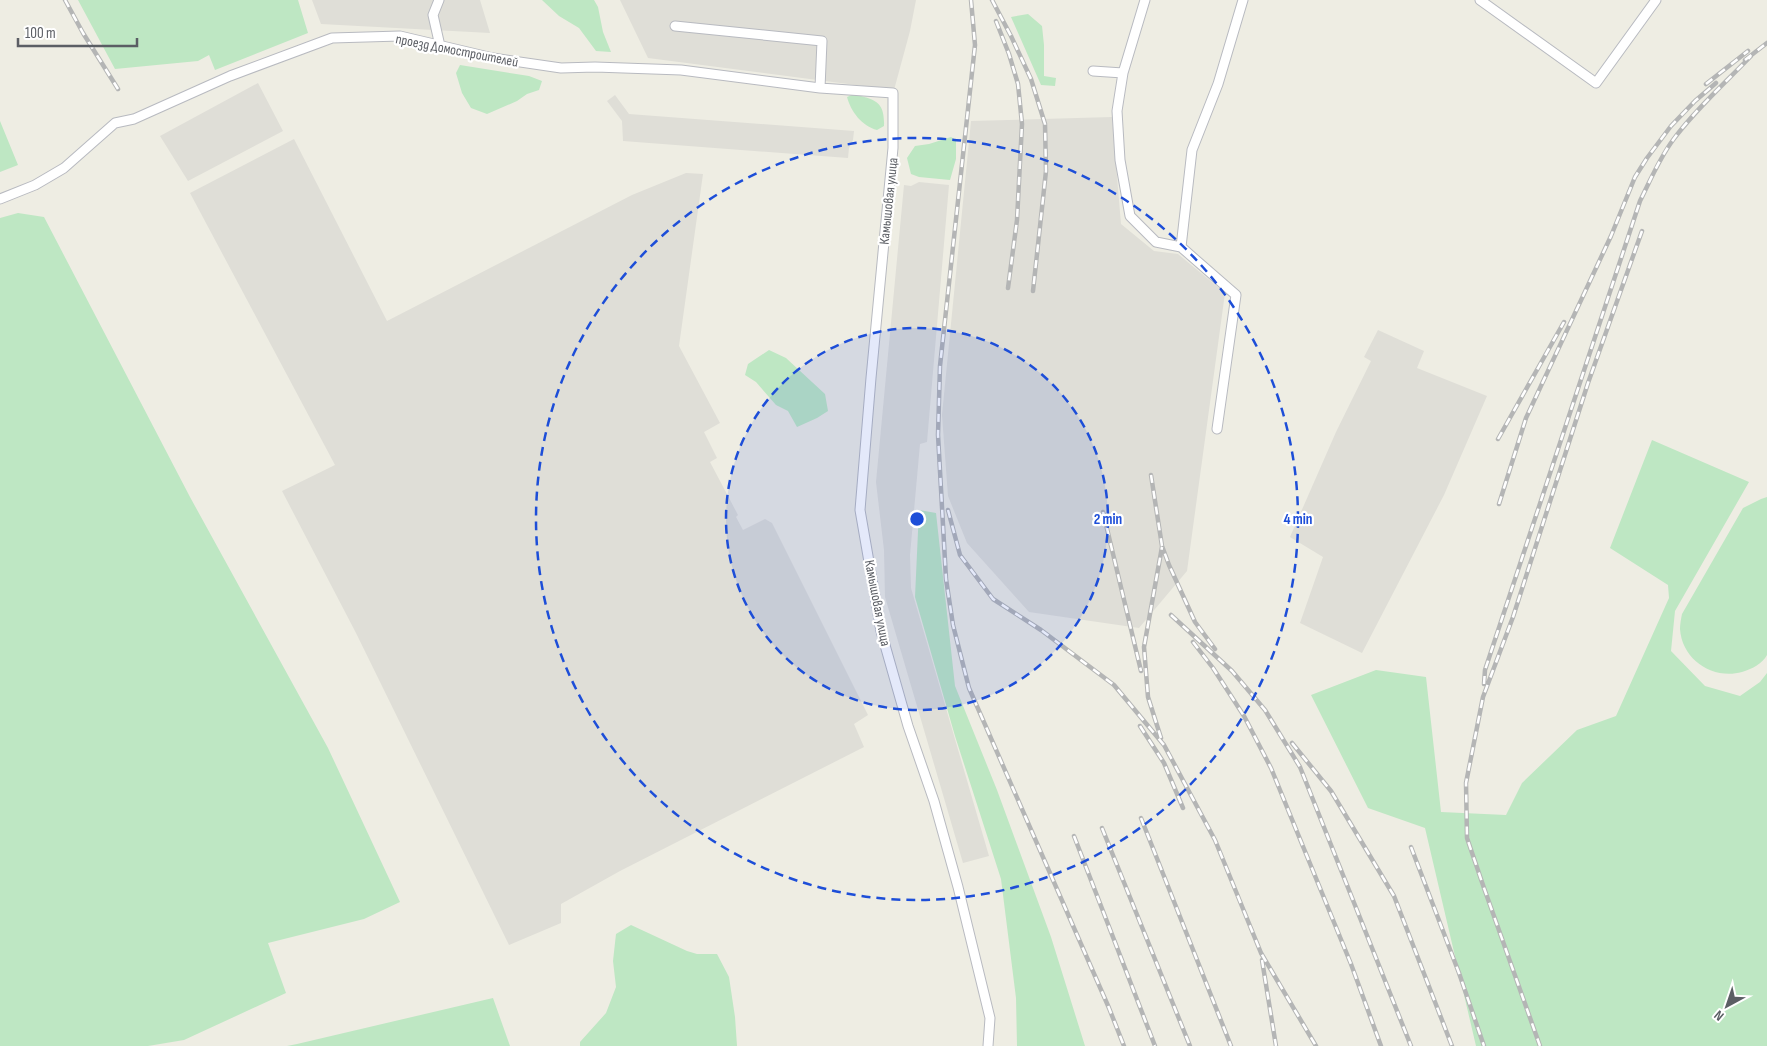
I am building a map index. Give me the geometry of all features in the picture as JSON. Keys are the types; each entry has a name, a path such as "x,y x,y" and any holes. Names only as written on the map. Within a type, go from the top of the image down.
{"street":[{"path":"439,0 433,15 440,46"},
{"path":"1145,0 1123,73 1117,111 1120,160 1130,216 1156,242 1181,247 1236,295 1217,429"},
{"path":"1181,247 1192,150 1218,84 1243,0"},
{"path":"1480,0 1596,83 1656,0"},
{"path":"675,26 822,41 820,88"},
{"name":"проезд Домостроителей","path":"0,199 35,186 64,168 115,123 134,119 230,76 332,38 400,36 493,58 560,68 595,67 681,70 820,88 893,93"},
{"path":"1093,71 1123,73"},
{"name":"Камышовая улица","path":"893,93 893,148 860,510 881,631 908,726 934,801 958,887 990,1018 988,1046"}],"shaded area":[{"path":"312,0 480,0 490,33 321,24"},
{"path":"620,0 916,0 910,31 894,90 648,58"},
{"path":"258,83 283,131 188,181 160,136"},
{"path":"615,95 629,114 854,131 853,140 849,148 848,158 623,141 622,121 607,101"},
{"path":"1112,117 1121,224 1154,251 1178,254 1225,293 1187,571 1139,628 1029,612 967,543 948,496 942,415 971,121"},
{"path":"294,139 387,321 632,195 686,173 703,174 679,346 720,423 704,432 717,458 710,462 738,515 736,517 743,530 765,519 772,523 868,715 854,724 864,747 620,871 561,904 561,923 509,945 356,633 282,491 335,465 190,193"},
{"path":"919,182 949,185 927,442 920,444 910,555 911,588 989,856 963,863 885,597 884,550 876,482 904,185 911,186"},
{"path":"1378,330 1424,351 1417,368 1487,396 1444,495 1362,653 1300,623 1323,557 1290,537 1336,432 1371,361 1364,357"}],"green space":[{"path":"78,0 298,0 308,33 215,70 209,55 198,61 115,69"},
{"path":"542,0 594,0 598,7 603,32 611,52 596,51 579,28 559,16"},
{"path":"1028,14 1042,26 1044,76 1056,78 1055,86 1041,85 1011,17"},
{"path":"460,65 529,76 542,81 539,90 487,114 471,108 462,93 456,73"},
{"path":"854,94 873,100 880,106 883,111 884,126 877,130 858,118 851,108 847,97"},
{"path":"0,121 18,165 0,172"},
{"path":"951,137 956,140 956,159 950,180 919,177 911,174 907,158 915,146"},
{"path":"18,213 44,217 190,497 328,748 400,902 364,919 268,943 286,993 184,1040 148,1046 0,1046 0,218"},
{"path":"769,350 786,358 825,394 828,411 797,427 788,411 776,405 756,382 745,375 748,364"},
{"path":"1652,440 1749,482 1675,611 1671,651 1705,686 1740,696 1760,682 1767,673 1767,1046 1476,1046 1425,828 1368,808 1311,695 1376,670 1426,677 1441,812 1506,815 1522,783 1577,730 1616,716 1669,598 1668,585 1610,548"},
{"path":"1767,497 1767,655 1756,666 1742,672 1720,673 1701,665 1686,650 1680,629 1682,614 1743,508"},
{"path":"919,510 936,513 955,686 997,790 1051,937 1085,1046 1017,1046 1016,998 1001,879 955,736 915,597"},
{"path":"631,925 687,951 697,954 717,954 729,977 737,1046 580,1046 580,1042 606,1013 616,987 613,961 616,934"},
{"path":"493,998 510,1046 287,1046 297,1044"}],"railway":[{"path":"65,0 118,89"},
{"path":"971,0 975,45 940,366 938,435 946,579 953,625 969,688 1124,1046"},
{"path":"992,0 1031,79 1045,124 1046,171 1033,291"},
{"path":"996,21 1018,84 1022,124 1017,220 1008,288"},
{"path":"1745,60 1767,43"},
{"path":"1706,84 1748,51"},
{"path":"1484,684 1485,670 1640,201 1659,162 1673,140 1700,107 1751,56"},
{"path":"1499,504 1526,418 1611,236 1635,177 1671,126 1716,83"},
{"path":"1540,1046 1467,838 1466,783 1483,697 1513,617 1588,383 1642,231"},
{"path":"1498,439 1564,322"},
{"path":"1151,475 1162,546 1195,622 1215,649"},
{"path":"948,510 960,555 993,599 1041,630 1114,685 1164,745 1215,840 1261,953 1316,1046"},
{"path":"1103,512 1141,671"},
{"path":"1161,738 1148,697 1144,647 1162,547"},
{"path":"1171,615 1232,671 1265,710 1300,767 1411,1046"},
{"path":"1193,642 1213,668 1244,716 1271,768 1351,964 1381,1046"},
{"path":"1140,726 1164,763 1183,808"},
{"path":"1292,743 1331,791 1394,896 1452,1046"},
{"path":"1141,818 1231,1046"},
{"path":"1102,828 1190,1046"},
{"path":"1074,836 1155,1046"},
{"path":"1411,847 1459,973 1484,1046"},
{"path":"1262,960 1276,1046"}]}
